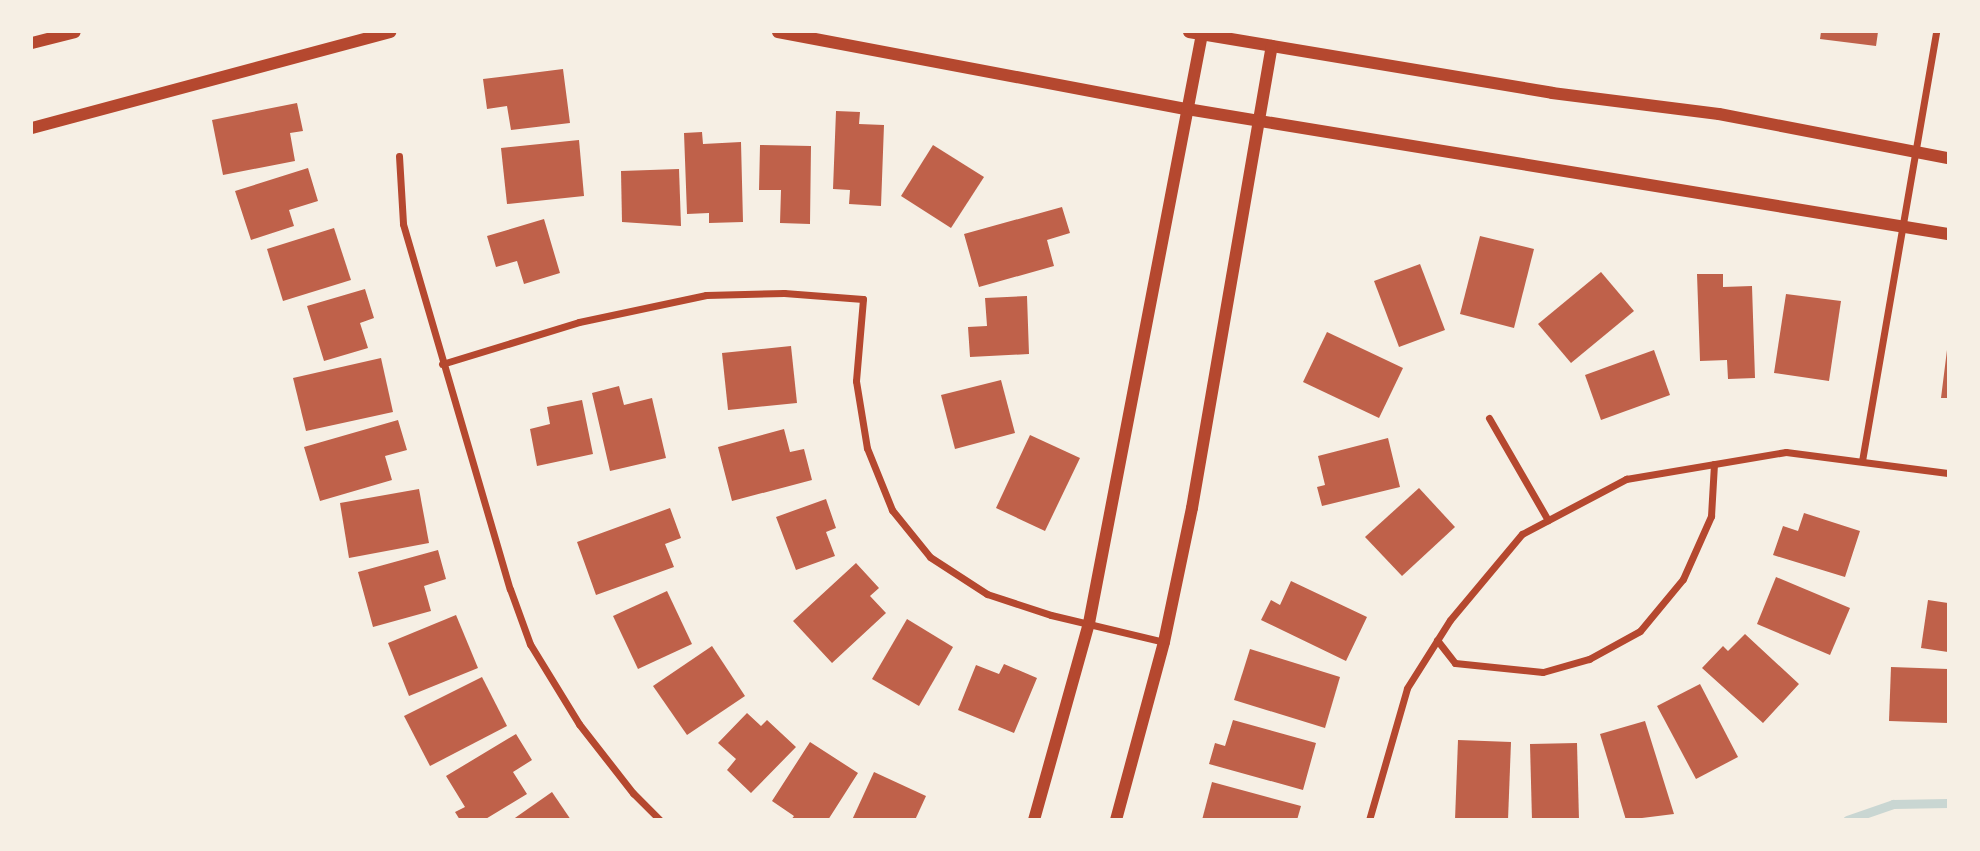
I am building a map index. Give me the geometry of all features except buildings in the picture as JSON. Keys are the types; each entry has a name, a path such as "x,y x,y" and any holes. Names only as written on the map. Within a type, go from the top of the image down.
{"street":[{"path":"32,43 75,32"},
{"path":"32,128 390,32"},
{"path":"778,32 1187,109 1948,234"},
{"path":"1862,461 1936,32"},
{"path":"1034,820 1089,623 1187,109 1195,33 1552,93 1719,114 1948,158"},
{"path":"1116,820 1164,642 1192,508 1272,46"},
{"path":"399,156 403,224 442,364 530,644 579,724 632,793 660,820"},
{"path":"442,364 592,319 706,295 784,293 863,299 856,381 867,448 892,510 930,557 987,594 1164,642"},
{"path":"1489,418 1548,520"},
{"path":"1369,820 1407,688 1437,640 1522,534 1626,480 1786,452 1948,473"},
{"path":"1437,640 1455,663 1543,672 1589,659 1640,631 1683,579 1712,516 1714,464"}],"waterway":[{"path":"1847,820 1893,804 1948,803"}]}
